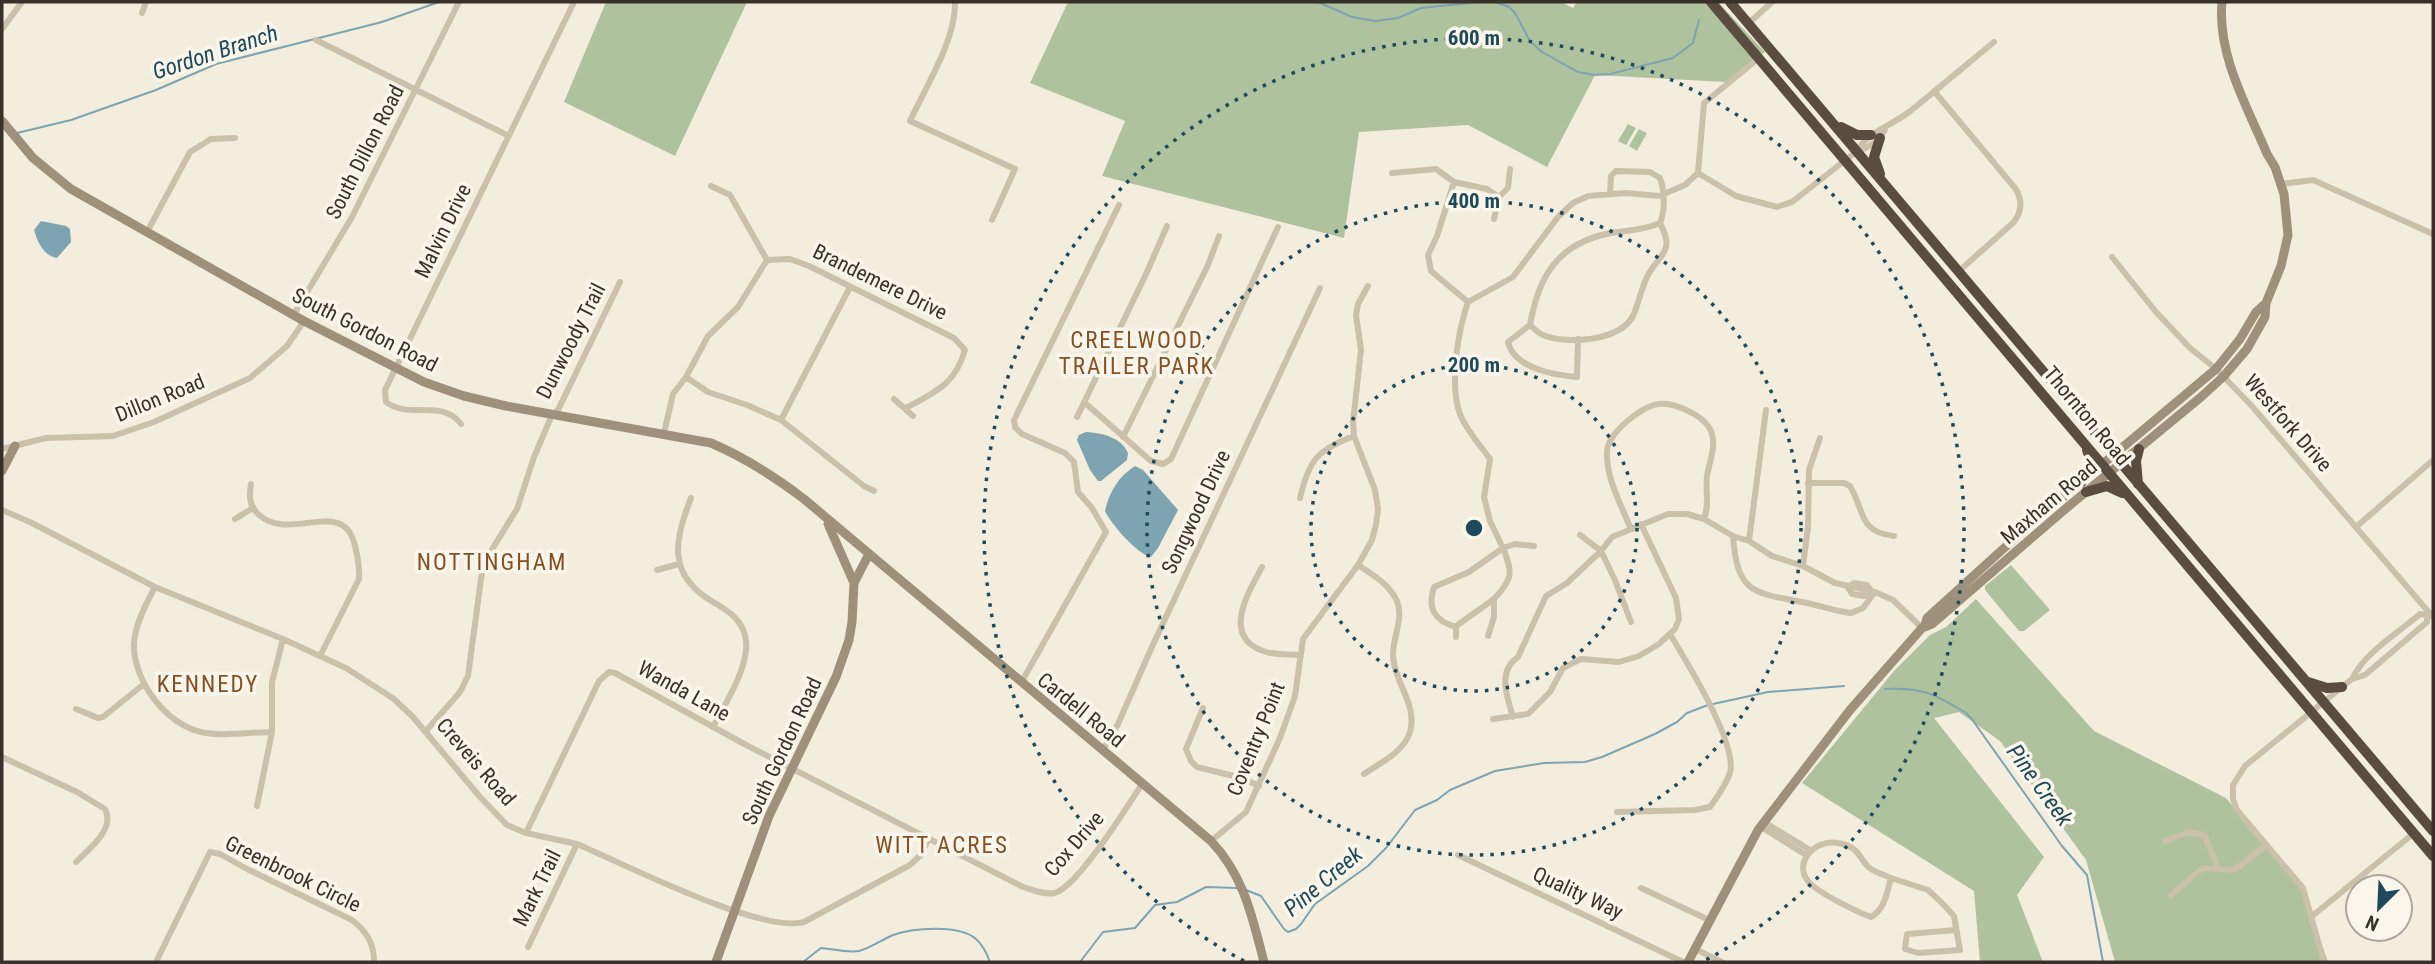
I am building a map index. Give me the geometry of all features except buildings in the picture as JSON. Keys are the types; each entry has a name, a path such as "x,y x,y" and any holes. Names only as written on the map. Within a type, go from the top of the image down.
{"highway":[{"name":"Thornton Road","path":"1712,2 2433,856"},
{"name":"Thornton Road","path":"1730,2 2433,831"},
{"path":"1831,121 1857,135 1879,134 1874,157 1886,185"},
{"path":"2085,444 2091,462 2084,488 2107,486 2116,488 2131,498"},
{"path":"2138,484 2136,461 2139,449"},
{"path":"2305,681 2326,688 2342,687"}],"street":[{"path":"2,29 22,2"},
{"path":"142,13 146,2"},
{"name":"South Dillon Road","path":"294,314 352,218 458,2"},
{"name":"Malvin Drive","path":"461,424 455,416 443,411 394,408 386,402 385,390 574,2"},
{"path":"955,2 953,24 946,45 910,121 1016,169 992,220"},
{"path":"1749,23 1772,2"},
{"name":"Maxham Road","path":"2118,460 2139,449 2224,377 2247,349 2265,317 2266,303 2281,266 2288,235 2286,204 2281,184 2230,64 2222,33 2222,2"},
{"path":"316,40 509,136"},
{"path":"1698,173 1736,196 1777,207 1792,202 1857,151 1861,144 1879,134 1994,42"},
{"path":"1455,637 1456,627 1494,599 1509,583 1510,566 1490,521 1484,497 1490,459 1460,415 1455,393 1459,326 1468,302 1513,278 1558,217 1573,203 1588,196 1663,194 1685,185 1698,173 1704,103 1759,58"},
{"path":"1934,91 2015,188 2021,204 2014,222 1959,271"},
{"name":"South Gordon Road","path":"2,121 33,158 61,182 304,321 395,369 464,396 552,415 711,443 742,456 781,481 825,519"},
{"path":"147,232 190,152 211,139 235,138"},
{"path":"1392,173 1436,169 1454,183 1487,189 1499,197"},
{"path":"1494,219 1499,197 1508,188 1510,169"},
{"path":"1578,339 1577,377 1546,371 1524,363 1510,351 1508,342 1530,325 1540,285 1557,258 1604,234 1651,227 1660,223 1663,217 1663,194 1660,178 1650,172 1616,171 1611,176 1610,194"},
{"path":"2281,184 2312,180 2433,234"},
{"path":"1454,183 1437,236 1428,254 1430,271 1468,302"},
{"path":"664,433 673,394 686,377 708,336 738,307 767,260 730,195 711,186"},
{"path":"1021,683 1106,532 1079,492 1074,462 1065,453 1022,434 1015,427 1014,420 1119,205"},
{"path":"1530,325 1542,335 1578,339 1608,335 1626,325 1633,316 1649,273 1667,250 1668,242 1660,223"},
{"path":"1077,417 1167,226"},
{"path":"1084,402 1151,461 1163,464 1171,459 1278,227"},
{"path":"1123,437 1208,265 1219,236"},
{"name":"Westfork Drive","path":"2112,257 2156,312 2250,404 2430,615"},
{"name":"Brandemere Drive","path":"767,260 790,259 810,266 954,338 965,351 960,366 942,388 906,408"},
{"name":"Dunwoody Trail","path":"426,731 460,692 468,676 483,564 517,509 534,457 552,415 558,410 620,282"},
{"path":"781,420 850,286"},
{"name":"Coventry Point","path":"1211,841 1246,813 1295,696 1303,639 1358,565 1372,540 1378,509 1372,481 1354,436 1353,422 1361,350 1356,315 1358,304 1368,286"},
{"name":"Songwood Drive","path":"1103,750 1118,724 1320,288"},
{"name":"Maxham Road","path":"1923,626 1932,625 1988,576 2216,369 2240,340 2256,312 2266,303"},
{"name":"Dillon Road","path":"2,449 46,439 113,436 153,422 250,378 287,346 304,321"},
{"path":"686,377 708,392 781,420 874,491"},
{"path":"894,399 914,416"},
{"path":"1630,529 1608,467 1608,443 1630,420 1647,407 1658,404 1681,409 1704,421 1712,434 1707,486 1709,503 1704,519"},
{"path":"1749,541 1766,410"},
{"path":"1300,498 1305,476 1317,454 1354,436"},
{"path":"1803,566 1808,527 1809,470 1819,438"},
{"path":"2,471 15,446"},
{"path":"2356,527 2432,461"},
{"path":"1808,483 1844,483 1850,486 1865,523 1872,531 1894,536"},
{"path":"251,484 249,496 253,508 270,522 283,526 335,521 344,524 352,534 360,568 359,579 320,656"},
{"name":"Maxham Road","path":"1686,962 1763,825 1850,710 1927,618 2021,532 2084,488"},
{"path":"691,498 677,537 680,564 697,591 733,613 744,631 746,640 742,667 713,727"},
{"path":"235,519 253,508"},
{"name":"Creveis Road","path":"2,510 155,587 283,639 346,668 394,699 426,731 507,825 526,833 578,844 733,912 794,925 804,922 910,865 921,855 929,838"},
{"path":"1513,718 1505,692 1506,672 1509,663 1518,657 1546,596 1567,583 1612,537 1668,513 1687,514 1704,519 1733,536 1749,541 1772,556 1803,566 1835,583 1847,586 1854,583 1867,585 1873,591 1893,600 1923,626"},
{"path":"825,519 854,583"},
{"name":"Cardell Road","path":"825,519 1211,841 1226,857 1247,899 1264,962"},
{"path":"1493,719 1528,714 1550,692 1563,668 1581,659 1619,662 1639,656 1670,634 1679,619 1675,598 1640,524"},
{"path":"1988,576 1993,565 2020,540 2021,532"},
{"path":"1580,535 1601,551 1631,622"},
{"path":"1733,536 1736,564 1746,584 1756,591 1774,598 1851,612 1863,608 1873,591"},
{"path":"1456,627 1443,623 1435,616 1432,594 1434,587 1469,572 1503,548 1515,544 1534,546"},
{"name":"South Gordon Road","path":"716,962 769,816 836,677 849,640 854,583 869,554"},
{"path":"657,570 680,564"},
{"path":"1358,565 1386,586 1397,602 1398,622 1393,654 1396,674 1411,713 1412,723 1410,734 1402,747 1364,774"},
{"path":"1262,567 1242,605 1239,622 1242,630 1248,641 1257,648 1267,652 1300,655"},
{"path":"155,587 142,613 134,642 137,669 144,684 174,719 191,729 204,733 272,732"},
{"path":"1488,636 1494,617 1494,599"},
{"path":"2324,962 2303,888 2237,810 2233,799 2233,785 2245,766 2352,679 2365,675 2427,622 2430,615"},
{"path":"1617,812 1695,810 1710,807 1730,772 1729,754 1706,695 1670,634"},
{"path":"257,806 272,732 272,682 283,639"},
{"name":"Wanda Lane","path":"526,833 604,675 609,672 791,767"},
{"path":"76,709 98,718 103,717 144,684"},
{"path":"1203,708 1186,749 1191,761 1204,770 1227,774 1259,786"},
{"path":"2,757 77,792 105,809 108,818 104,830 95,844 76,862"},
{"name":"Cox Drive","path":"791,767 1023,887 1050,894 1058,892 1082,868 1111,832 1142,784"},
{"path":"1763,825 1808,853"},
{"path":"2165,841 2188,832 2204,835 2218,867"},
{"path":"2311,917 2414,833"},
{"path":"1891,878 1879,912 1871,916 1812,885 1804,875 1803,864 1808,853 1825,842 1847,845 1863,857 1868,867 1928,890 1954,916 1960,950 1917,953 1905,949 1907,934 1956,930"},
{"name":"Mark Trail","path":"528,947 578,844"},
{"path":"2171,895 2203,868 2234,870 2267,845"},
{"name":"Greenbrook Circle","path":"156,962 209,852 220,854 352,920 361,927 371,942 374,962"},
{"name":"Quality Way","path":"1458,855 1686,962"},
{"path":"1642,888 1709,920"},
{"path":"1695,949 1722,962"}],"green space":[{"path":"606,2 747,2 675,156 564,102"},
{"path":"1068,2 1561,2 1573,8 1577,2 1718,2 1765,52 1725,82 1595,75 1547,167 1468,125 1359,132 1344,238 1102,176 1125,121 1030,83"},
{"path":"1628,124 1636,128 1626,145 1618,141"},
{"path":"1639,129 1647,133 1637,151 1629,146"},
{"path":"2011,565 2050,610 2024,631 2019,631 1985,590 1985,586"},
{"path":"1976,599 2094,731 2226,798 2303,891 2328,962 2115,962 2086,860 2000,741 1959,712 1934,718 2044,857 2017,895 2043,962 1980,962 1974,891 1802,783 1894,671 1930,635 1946,627"}],"water":[{"path":"41,221 70,229 71,242 57,258 45,251 37,239 34,230"},
{"path":"1086,432 1116,440 1128,453 1127,460 1101,481 1098,481 1090,470 1077,440 1079,435"},
{"path":"1135,466 1143,470 1178,510 1151,557 1125,538 1105,511 1116,485"}],"waterway":[{"name":"Gordon Branch","path":"17,133 71,120 156,90 216,64 382,22 439,2"},
{"path":"1318,2 1352,17 1375,21 1398,18 1421,8 1480,2"},
{"path":"1495,2 1509,7 1515,13 1530,41 1542,52 1578,72 1594,75 1610,74 1673,58 1693,43 1699,20"},
{"name":"Pine Creek","path":"1713,704 1768,692 1844,686"},
{"name":"Pine Creek","path":"1885,689 1909,689 1928,693 1955,706 1971,718 2062,846 2087,875 2103,962"},
{"name":"Pine Creek","path":"1246,890 1261,896 1284,929 1288,932 1296,929 1315,904 1368,866 1386,848 1415,810 1437,800 1450,790 1495,771 1544,763 1585,762 1602,757 1655,734 1687,713 1708,705"},
{"name":"Pine Creek","path":"1080,962 1103,932 1135,928 1155,905 1177,902 1206,887 1237,888"},
{"name":"Pine Creek","path":"803,962 821,948 859,951 893,935 936,929 968,934 981,944 990,962"}],"district":[{"name":"CREELWOOD TRAILER PARK","path":"1137,353"},
{"name":"NOTTINGHAM","path":"492,562"},
{"name":"KENNEDY","path":"208,684"},
{"name":"WITT ACRES","path":"942,845"}]}
